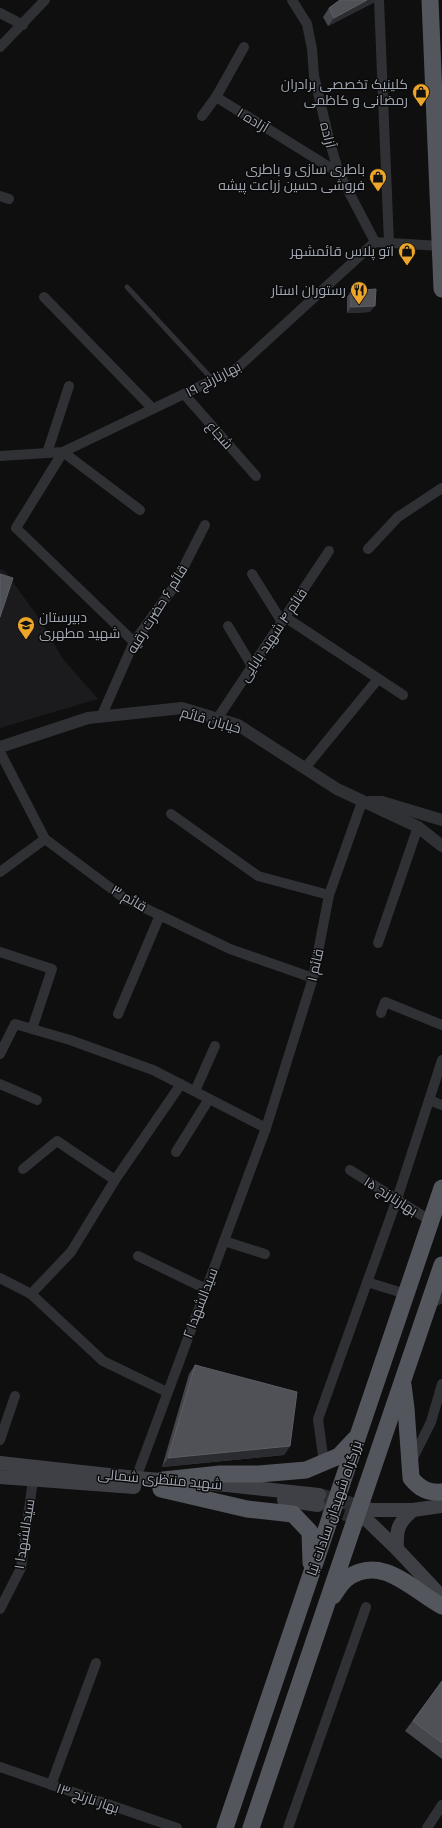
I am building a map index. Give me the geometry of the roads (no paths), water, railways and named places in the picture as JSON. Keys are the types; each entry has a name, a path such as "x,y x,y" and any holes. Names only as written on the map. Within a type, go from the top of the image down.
{"highway":[{"path":"430,0 442,288"},
{"name":"بزرگراه شهیدان سادات نیا","path":"225,1828 442,1188"},
{"name":"بزرگراه شهیدان سادات نیا","path":"251,1828 402,1382 435,1301 442,1265"},
{"path":"402,1382 406,1408 411,1478 418,1486 430,1493 442,1492"},
{"path":"162,1485 220,1474 259,1474 306,1470 339,1456 359,1434"},
{"path":"162,1485 247,1509 293,1514 310,1532 311,1574"},
{"path":"325,1607 345,1579 360,1571 372,1569 386,1571 413,1586 430,1600 442,1606"}],"main road":[{"name":"شهید منتظری شمالی","path":"0,1463 136,1478 162,1485"},
{"name":"شهید منتظری شمالی","path":"0,1477 33,1480 162,1485 226,1485 319,1500"},
{"path":"442,1506 370,1515 398,1549 442,1597"},
{"path":"398,1549 396,1534 398,1527 402,1520 413,1510"}],"street":[{"path":"0,47 46,0"},
{"name":"آزاده","path":"292,0 307,24 312,49 314,76 330,143 339,173 375,242"},
{"path":"379,0 389,243"},
{"path":"0,13 23,25"},
{"path":"202,116 216,97 244,47"},
{"name":"آزاده ۱","path":"216,97 339,173"},
{"path":"375,242 440,246"},
{"name":"بهارنارنج ۱۹","path":"0,456 63,452 236,369 375,242"},
{"path":"44,297 153,409"},
{"path":"47,453 68,386"},
{"name":"شجاع","path":"184,394 256,476"},
{"path":"134,642 16,528 63,452 140,510"},
{"path":"368,549 398,517 442,488"},
{"name":"قائم ۶ حضرت رقیه","path":"101,717 134,642 173,588 205,525"},
{"name":"قائم ۴ شهید بابایی","path":"217,719 329,551"},
{"path":"252,574 284,619 403,695"},
{"path":"228,626 252,666"},
{"path":"305,768 378,679"},
{"name":"خیابان قائم","path":"0,747 88,718 182,708 238,725 337,789 418,827 442,846"},
{"name":"قائم ۳","path":"0,752 45,839 124,898 230,949 313,978"},
{"path":"362,802 382,802 442,820"},
{"name":"قائم ۱","path":"266,1128 313,978 329,895 362,802"},
{"path":"171,814 258,876 329,895"},
{"path":"378,942 418,827 442,835"},
{"path":"0,872 45,839"},
{"path":"118,1014 160,915"},
{"path":"0,952 52,969 32,1029"},
{"path":"382,1013 385,1002 442,1025"},
{"path":"0,1054 15,1024 153,1070 266,1128"},
{"path":"195,1091 215,1046"},
{"path":"324,1463 318,1419 396,1199 442,1060"},
{"path":"0,1084 36,1100"},
{"path":"31,1294 72,1252 115,1180 181,1084"},
{"path":"176,1152 209,1099"},
{"path":"429,1100 442,1105"},
{"name":"سیدالشهدا ۲","path":"136,1478 266,1128"},
{"path":"23,1169 57,1141 115,1180"},
{"name":"بهارنارنج ۱۵","path":"350,1170 431,1221"},
{"path":"224,1241 265,1254"},
{"path":"138,1256 206,1289"},
{"path":"0,1278 31,1294 103,1361 167,1392"},
{"path":"367,1282 406,1294"},
{"path":"410,1464 430,1422 442,1384"},
{"path":"0,1440 2,1427 15,1396"},
{"name":"سیدالشهدا ۱","path":"0,1609 21,1568 33,1480"},
{"path":"288,1828 366,1608"},
{"path":"51,1785 96,1663"},
{"name":"بهار نارنج ۱۳","path":"0,1767 177,1828"},
{"path":"427,1828 442,1805"}],"lane":[{"path":"127,287 213,380"}],"tunnel":[{"path":"319,1495 370,1509"},
{"path":"324,1507 365,1520"}],"place":[{"name":"کلینیک تخصصی برادران رمضانی و کاظمی","path":"421,107"},
{"name":"باطری سازی و باطری فروشی حسین زراعت پیشه","path":"378,192"},
{"name":"اتو پلاس قائمشهر","path":"407,266"},
{"name":"رستوران استار","path":"359,305"},
{"name":"دبیرستان شهید مطهری","path":"26,640"}]}
